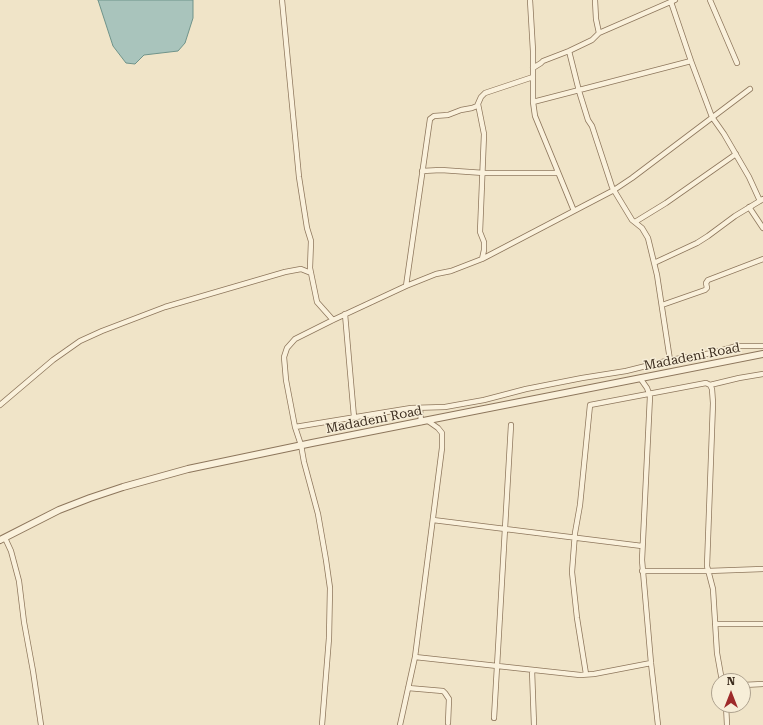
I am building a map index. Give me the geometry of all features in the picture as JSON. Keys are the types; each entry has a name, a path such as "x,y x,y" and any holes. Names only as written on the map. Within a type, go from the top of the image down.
{"street":[{"path":"282,0 300,177 307,228 311,242 309,262 317,302 333,320"},
{"path":"530,0 533,102 535,116 574,211"},
{"path":"595,0 596,19 599,33"},
{"path":"710,0 737,63"},
{"path":"533,68 543,61 592,40 599,33 673,1 691,61 712,117 724,134 762,200 749,207 697,243 654,263"},
{"path":"569,51 579,91 614,190 635,222 645,231 654,263 670,360"},
{"path":"533,102 691,61"},
{"path":"406,286 413,230 431,117 448,115 472,108 478,104 481,97 485,93 533,77"},
{"path":"322,725 329,638 330,588 318,514 301,445 295,427 286,380 285,353 290,344 295,339 345,314 406,286 436,274 451,271 482,259 614,190 750,89"},
{"path":"478,104 484,134 484,174 480,232 484,242 482,259"},
{"path":"635,222 666,203 736,154"},
{"path":"422,171 441,170 484,174 558,174"},
{"path":"749,207 763,228"},
{"path":"662,305 705,290 707,288 706,283 708,280 763,259"},
{"path":"0,405 52,360 80,341 102,331 165,307 285,272 301,269 311,273"},
{"path":"345,314 354,417"},
{"path":"295,427 420,408 445,407 484,400 526,389 582,378 613,374 670,360 712,353 737,346 763,346"},
{"name":"Madadeni Road","path":"2,539 58,510 122,486 188,469 301,445 763,354"},
{"path":"586,674 578,628 573,584 574,538 580,505 590,404 704,383 710,385 763,374"},
{"path":"640,378 650,394 642,571 658,725"},
{"path":"710,385 712,389 713,403 707,566 713,589 717,653 721,673"},
{"path":"420,408 421,422"},
{"path":"400,725 415,658 442,437 440,431 428,421"},
{"path":"494,718 511,425"},
{"path":"433,520 642,546"},
{"path":"2,539 11,551 19,581 24,622 34,671 41,725"},
{"path":"642,571 763,569"},
{"path":"715,624 763,624"},
{"path":"415,658 586,674 651,663"},
{"path":"532,670 534,725"},
{"path":"751,685 763,684"},
{"path":"408,688 443,691 449,699 448,723"},
{"path":"726,713 727,725"}],"water":[{"path":"98,0 193,0 193,18 185,43 178,51 144,55 135,64 126,63 113,46"}]}
